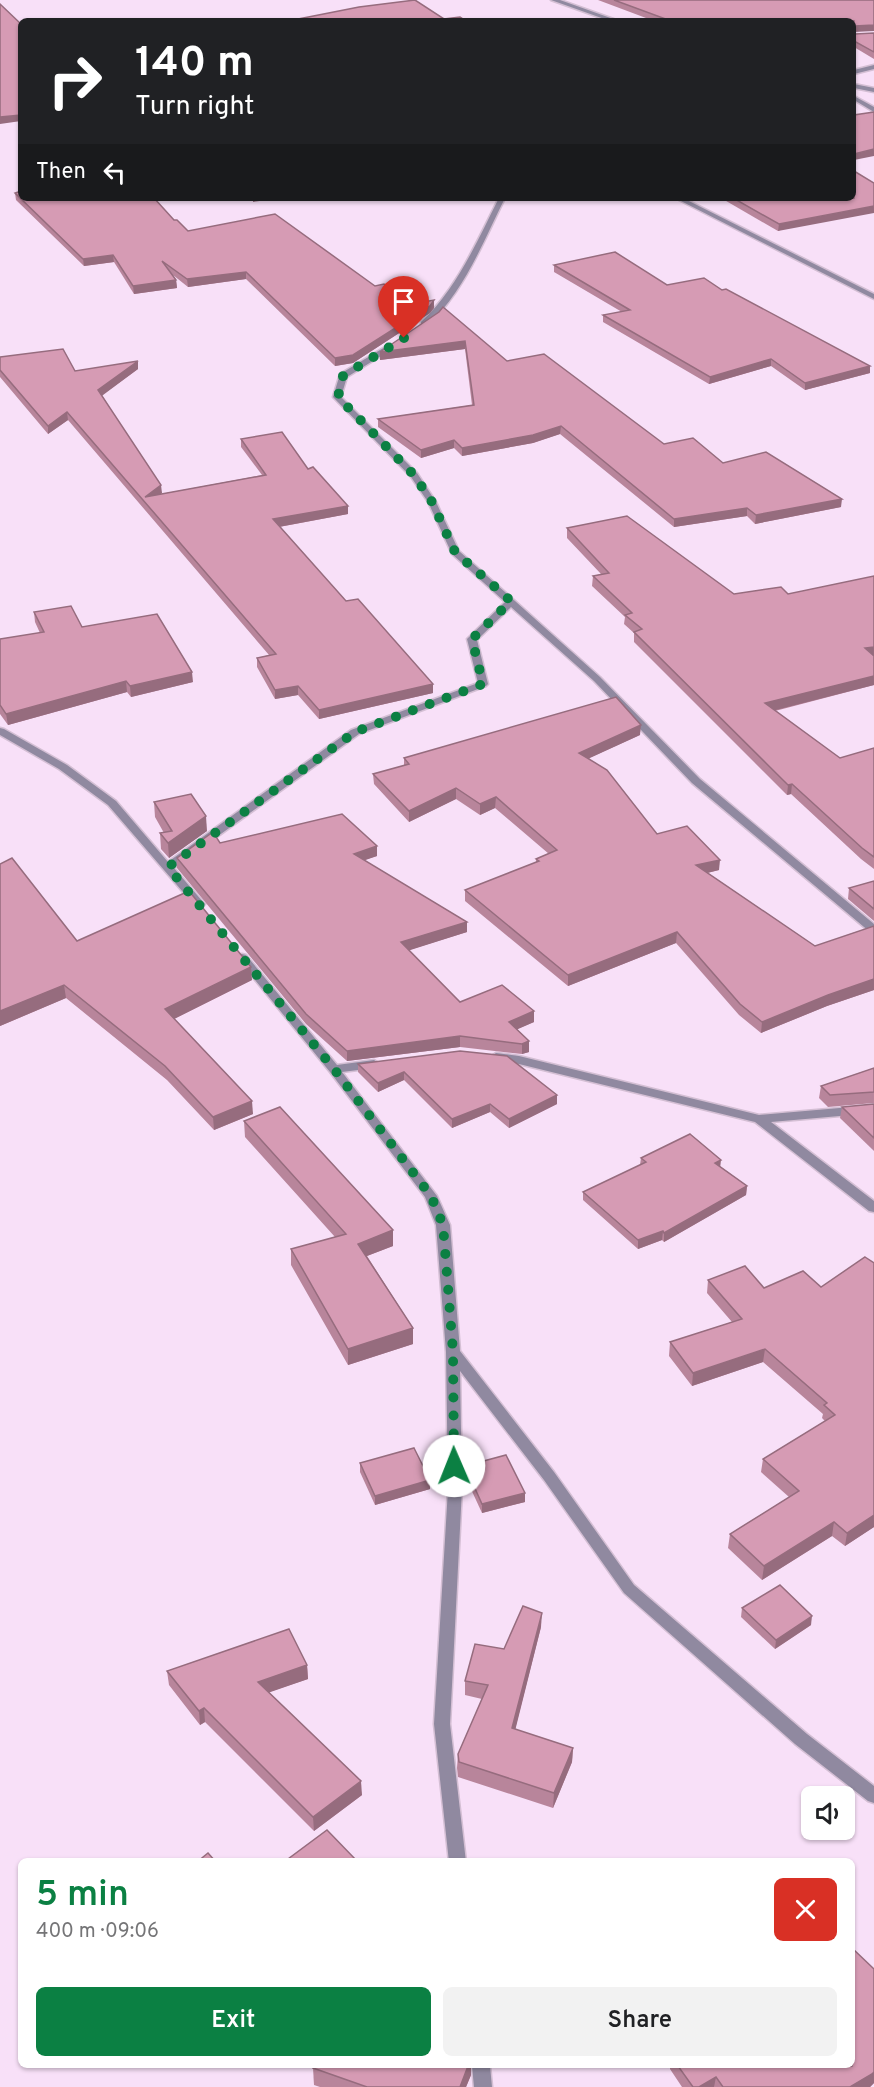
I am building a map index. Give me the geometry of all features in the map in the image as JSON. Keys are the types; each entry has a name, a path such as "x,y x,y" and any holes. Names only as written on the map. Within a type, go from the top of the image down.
{"street":[{"path":"554,0 607,18"},
{"path":"856,72 874,68"},
{"path":"856,86 874,90"},
{"path":"856,99 874,110"},
{"path":"417,329 435,316 471,260 500,201"},
{"path":"684,201 874,297"},
{"path":"398,342 343,376 338,397 414,475 432,502 455,552 597,679 696,781 874,930"},
{"path":"168,867 355,732 483,684 472,639 511,601"},
{"path":"0,732 63,767 112,803 206,913"},
{"path":"236,950 334,1069 431,1196 443,1225 453,1352 455,1489 442,1724 458,1858"},
{"path":"484,1056 519,1060 759,1119 874,1109"},
{"path":"334,1069 391,1062"},
{"path":"759,1119 874,1208"},
{"path":"453,1352 549,1476 629,1589 801,1739 874,1796"},
{"path":"481,2068 483,2087"}],"building":[{"path":"415,0 442,18 303,18 359,7"},
{"path":"614,0 874,0 874,25 856,26 856,18 663,18"},
{"path":"0,4 18,21 18,115 0,117"},
{"path":"874,33 874,52 856,42 856,34"},
{"path":"874,112 874,149 856,154 856,115"},
{"path":"856,172 874,183 874,206 779,224 738,201 856,201"},
{"path":"23,201 157,201 188,231 275,214 375,286 384,284 408,305 434,300 430,306 353,355 335,358 246,272 187,279 162,261 176,280 133,286 113,255 83,259"},
{"path":"615,252 667,285 704,278 722,290 726,289 870,366 805,383 771,359 710,377 603,315 630,310 554,265"},
{"path":"443,307 507,361 544,354 664,444 693,438 723,463 766,452 842,499 756,515 747,508 674,519 561,426 533,435 462,448 454,440 421,450 378,419 474,405 465,341 380,352"},
{"path":"63,349 75,371 138,361 98,390 161,485 145,497 266,475 241,439 282,432 308,469 313,467 348,506 273,519 346,601 358,599 433,684 319,710 298,686 275,690 257,658 276,654 67,412 48,426 0,370 0,357"},
{"path":"627,516 734,594 781,587 788,594 874,576 874,647 865,648 874,656 874,676 765,703 840,758 874,748 874,857 792,784 788,785 634,632 642,629 625,615 632,613 593,576 609,573 567,528"},
{"path":"71,606 82,627 157,614 192,672 130,686 126,681 6,714 0,705 0,639 44,632 34,612"},
{"path":"616,697 641,725 579,753 607,770 657,834 687,826 720,860 696,865 815,946 874,926 874,979 762,1022 740,1004 677,932 568,975 465,890 539,861 536,859 557,850 496,797 480,804 456,788 409,811 373,774 409,764 404,758"},
{"path":"191,794 206,816 168,843 160,833 172,831 154,802"},
{"path":"342,814 377,846 354,854 467,922 401,942 460,1002 502,985 534,1011 509,1022 529,1041 522,1044 460,1036 347,1051 306,1014 177,858 213,832 220,843"},
{"path":"12,858 77,941 189,891 251,967 165,1009 252,1101 213,1117 165,1066 64,985 0,1011 0,864"},
{"path":"874,881 874,909 849,888"},
{"path":"460,1051 507,1056 557,1095 509,1119 490,1104 452,1119 404,1072 378,1083 358,1064"},
{"path":"874,1068 874,1092 830,1095 821,1086"},
{"path":"874,1104 874,1138 842,1107"},
{"path":"280,1107 393,1230 358,1244 413,1328 348,1349 291,1249 346,1234 244,1121"},
{"path":"690,1134 721,1160 715,1163 747,1186 664,1233 663,1231 638,1240 583,1192 646,1162 641,1158"},
{"path":"865,1257 874,1263 874,1515 847,1533 834,1522 764,1566 730,1534 799,1491 763,1459 835,1415 824,1405 827,1403 765,1349 693,1373 670,1342 742,1319 708,1280 745,1266 764,1288 803,1271 821,1287"},
{"path":"414,1448 430,1480 375,1496 360,1463"},
{"path":"506,1455 525,1493 482,1504 465,1466"},
{"path":"780,1585 812,1616 776,1640 742,1608"},
{"path":"523,1606 542,1613 512,1728 573,1748 554,1793 459,1762 458,1754 488,1685 465,1681 475,1644 504,1649"},
{"path":"289,1629 307,1665 258,1682 361,1781 313,1817 204,1708 199,1711 167,1671"},
{"path":"327,1830 354,1858 289,1858"},
{"path":"208,1853 212,1858 202,1858"},
{"path":"855,1951 874,1969 874,2072 872,2074 850,2087 723,2087 716,2077 699,2087 693,2087 679,2068 855,2068"},
{"path":"313,2068 467,2068 460,2087 367,2087"}],"route":[{"path":"404,338 343,376 338,397 414,475 432,502 455,552 511,601 472,639 483,684 355,732 168,867 334,1069 431,1196 443,1225 453,1352 454,1466"}]}
